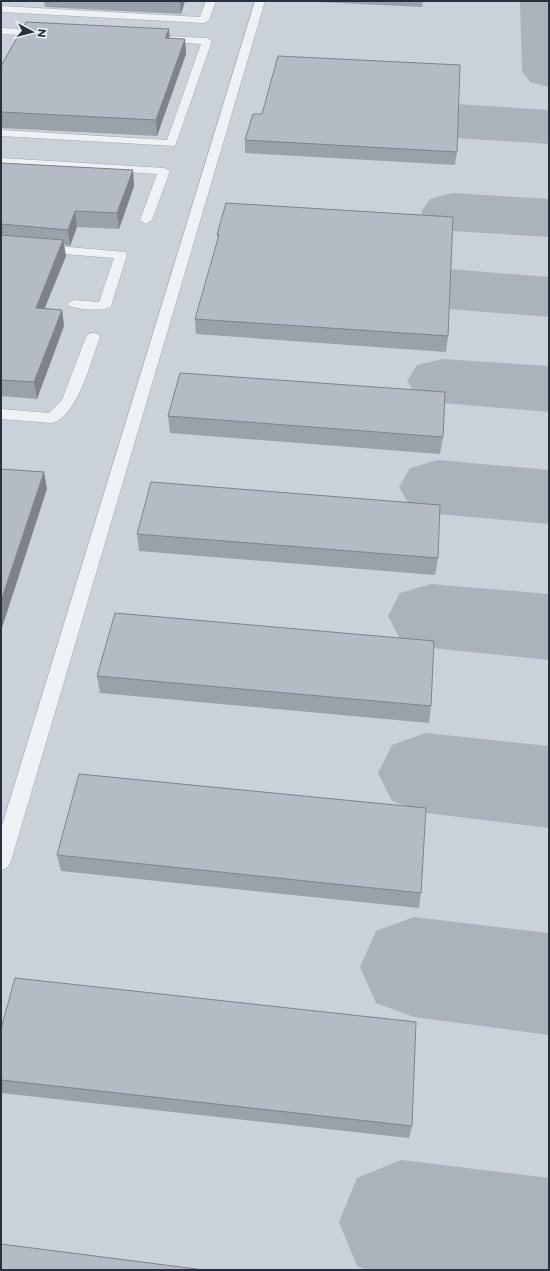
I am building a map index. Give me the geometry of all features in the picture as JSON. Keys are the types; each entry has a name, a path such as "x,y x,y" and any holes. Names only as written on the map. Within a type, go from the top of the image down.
{"lane":[{"path":"1,9 204,20 211,1"},
{"path":"1,861 260,1"},
{"path":"1,31 56,34"},
{"path":"1,133 171,144 207,41 151,38"},
{"path":"1,161 164,171 146,220"},
{"path":"1,245 122,255 104,306 74,304"},
{"path":"1,414 52,418 68,402 93,337"}],"shaded area":[{"path":"1,1 549,1 549,1270 1,1270"}],"building":[{"path":"26,22 169,29 165,38 185,39 156,120 1,112 1,66"},
{"path":"278,56 460,65 457,152 245,140 253,114 262,114"},
{"path":"1,163 133,170 117,213 75,211 68,230 1,224"},
{"path":"226,203 453,217 448,336 195,319 219,235 217,235"},
{"path":"1,235 63,240 36,308 62,310 34,382 1,380"},
{"path":"180,373 445,392 443,437 168,416"},
{"path":"1,469 44,472 1,601"},
{"path":"151,482 440,505 438,558 137,534"},
{"path":"115,613 434,641 431,706 97,676"},
{"path":"79,774 426,808 421,893 57,855"},
{"path":"15,978 416,1022 412,1126 1,1080 1,1029"},
{"path":"1,1244 204,1270 1,1270"}],"taxiway":[{"path":"545,1 549,71"},
{"path":"456,121 549,127"},
{"path":"452,212 549,218"},
{"path":"448,289 549,297"},
{"path":"443,381 549,389"},
{"path":"438,487 549,497"},
{"path":"431,616 549,627"},
{"path":"426,773 549,787"},
{"path":"414,967 549,984"},
{"path":"401,1222 549,1241"}]}
